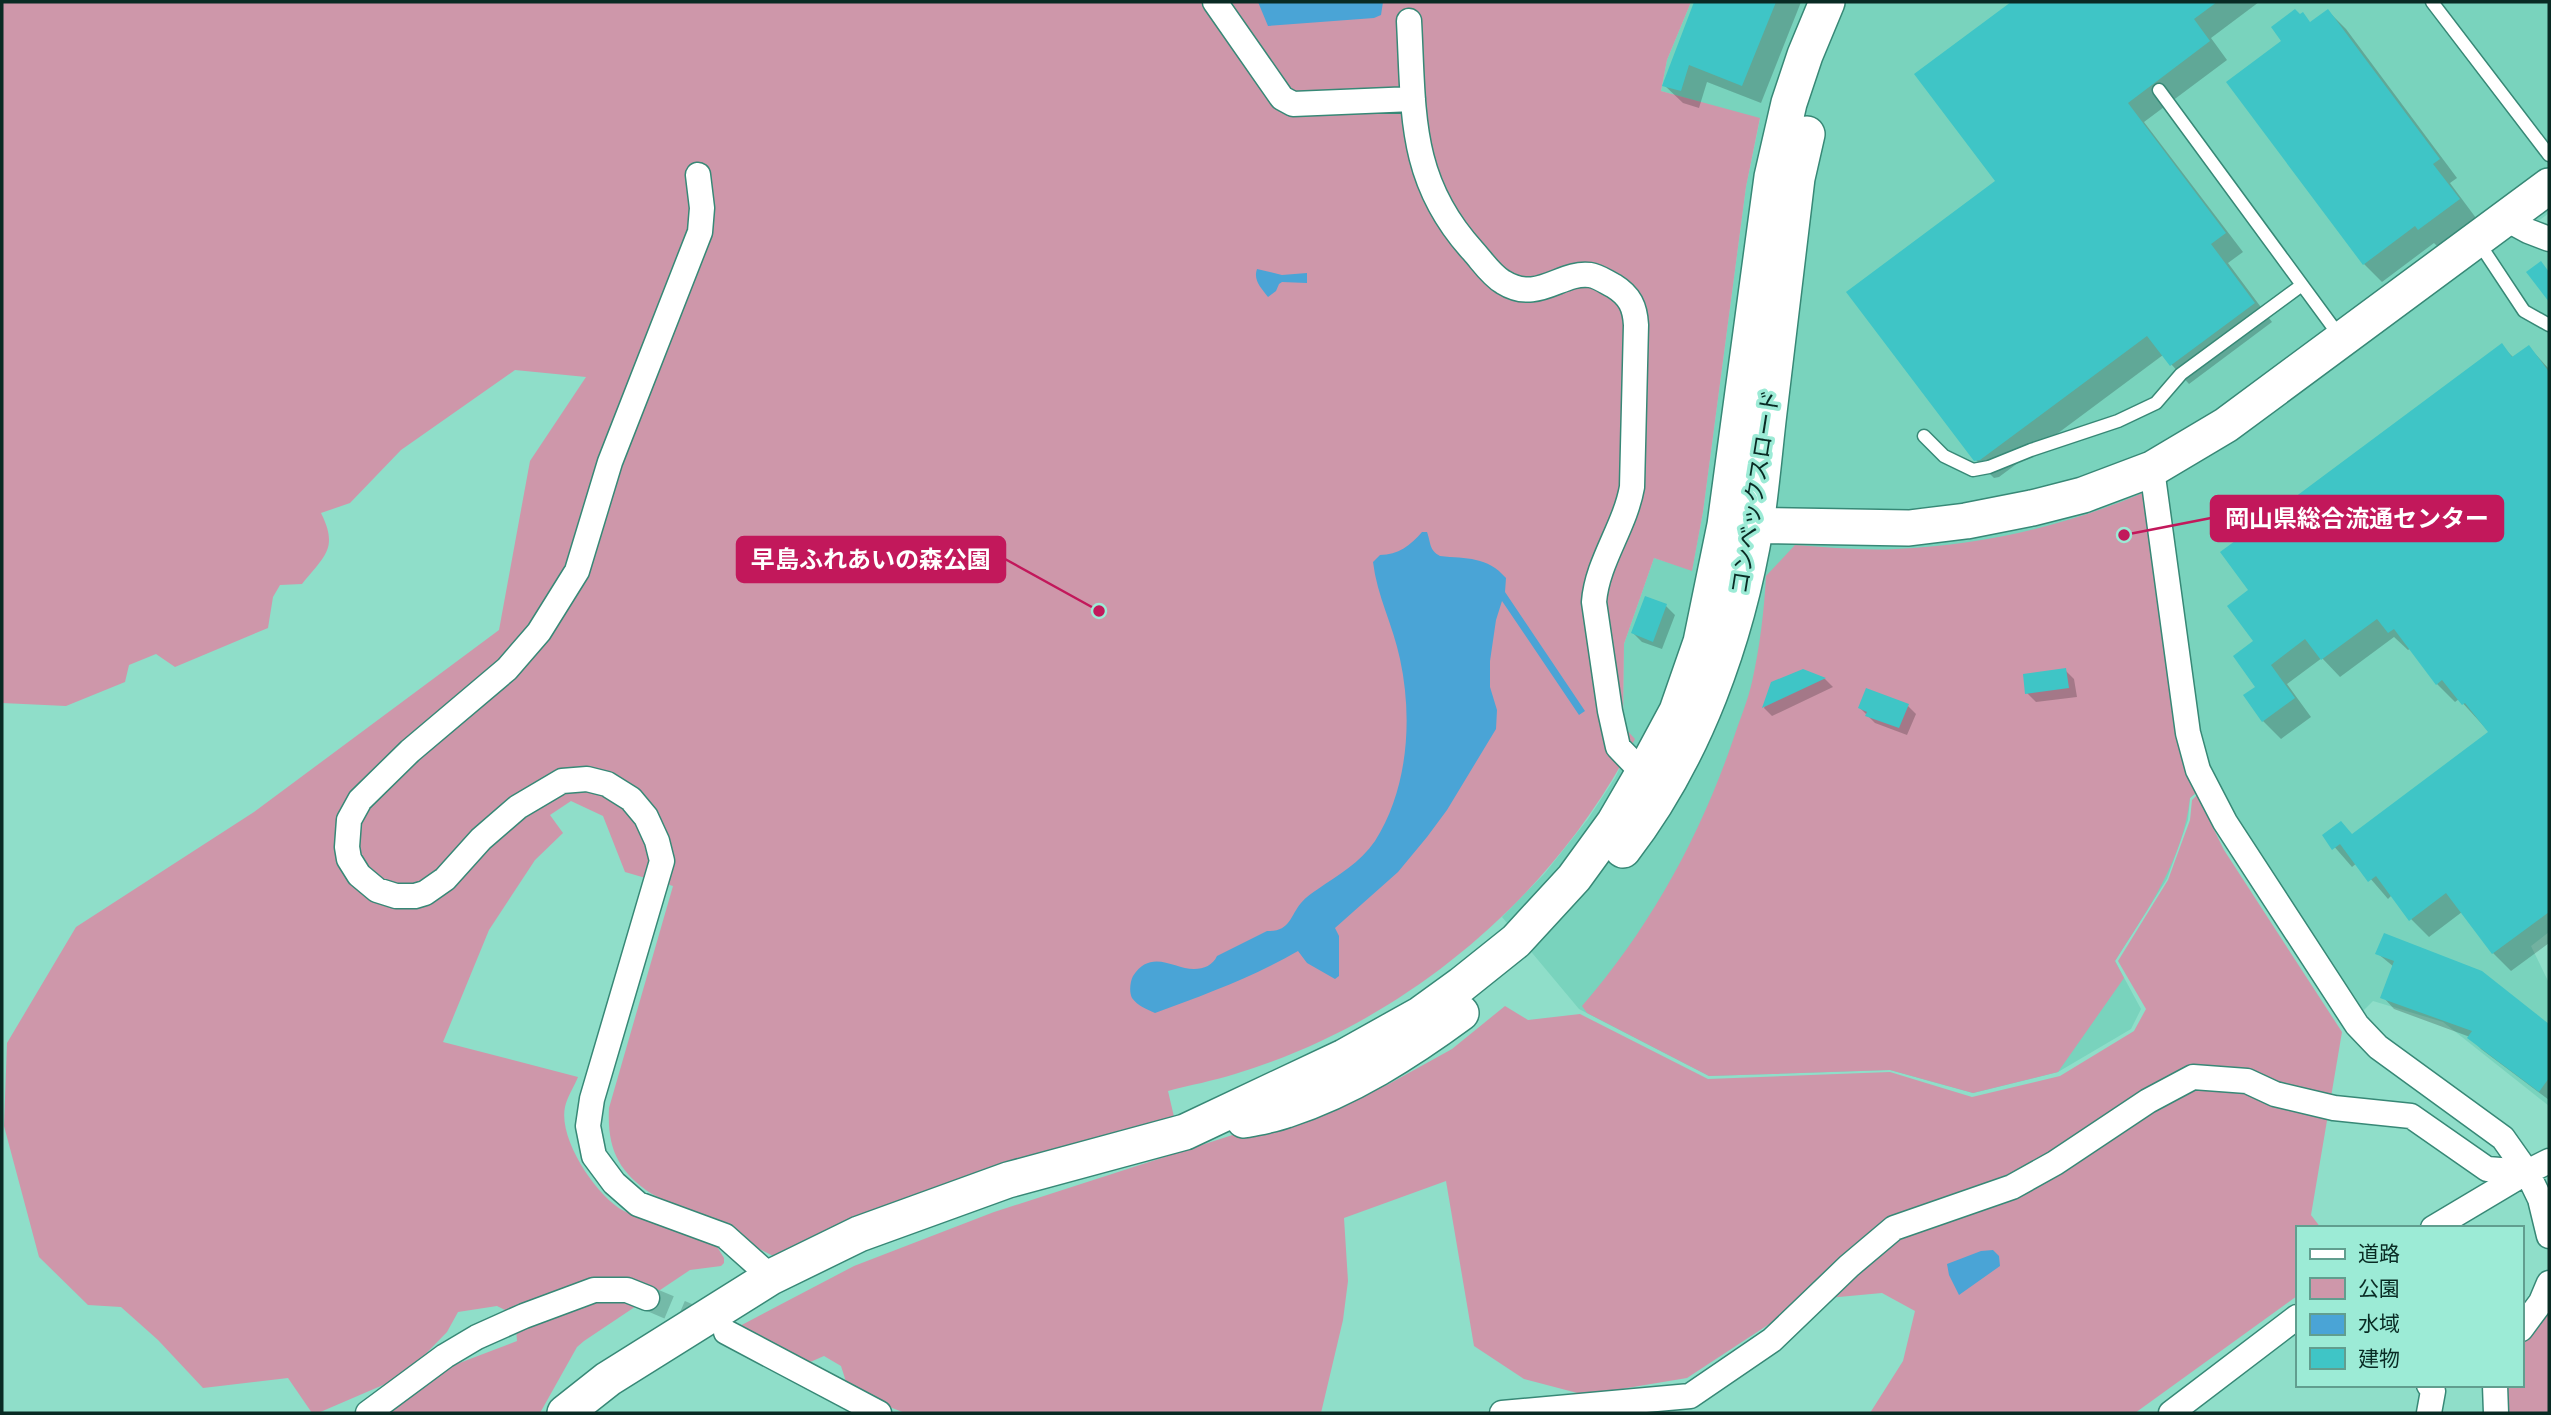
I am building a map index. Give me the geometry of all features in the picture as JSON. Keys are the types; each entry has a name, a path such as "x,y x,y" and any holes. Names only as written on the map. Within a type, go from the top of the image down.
{"street":[{"path":"1215,2 1282,98 1293,104 1413,99"},
{"name":"コンベックスロード","path":"1185,1132 1286,1111 1354,1081 1409,1051 1479,1000 1563,925 1635,835 1667,783 1713,691 1734,625 1740,525 1772,177 1789,103 1826,2"},
{"name":"コンベックスロード","path":"1740,525 1797,178 1814,103 1835,41 1852,2"},
{"path":"1409,21 1413,99 1420,156 1441,212 1499,280 1510,286 1533,289 1582,275 1592,275 1624,292 1632,303 1636,325 1632,487 1630,502 1595,584 1594,602 1618,747 1643,773"},
{"path":"698,174 702,208 700,232 610,463 577,571 539,632 507,669 410,751 359,800 349,820 346,847 349,859 359,875 377,890 396,896 415,896 425,893 445,878 506,815 562,781 587,779 607,784 631,799 646,817 657,841 662,861 592,1099 588,1126 594,1156 614,1183 638,1204 725,1236 771,1278"},
{"path":"565,1413 608,1379 771,1278 859,1234 1008,1180 1185,1132 1344,1057 1421,1014 1461,985 1516,940 1574,878 1614,823 1677,711 1740,525 1909,528 1966,521 2083,495 2152,469 2226,425 2549,186"},
{"path":"2506,219 2528,232 2549,239"},
{"path":"2152,469 2188,733 2198,770 2225,822 2357,1026 2378,1047 2503,1138 2538,1167 2540,1199 2549,1236"},
{"path":"1502,1413 1690,1396 1772,1340 1849,1266 1894,1228 2012,1187 2055,1163 2148,1101 2193,1077 2247,1081 2275,1094 2334,1108 2411,1116 2487,1169 2538,1167"},
{"path":"2436,1226 2538,1167"},
{"path":"2523,1326 2541,1302 2549,1283"},
{"path":"368,1413 445,1356 477,1337 524,1316 594,1290 627,1290 647,1298"},
{"path":"2171,1413 2296,1318"},
{"path":"726,1332 879,1413"},
{"path":"2429,1413 2433,1391 2430,1387"},
{"path":"2495,1387 2496,1413"}],"lane":[{"path":"2431,2 2549,155"},
{"path":"2159,90 2342,340"},
{"path":"2477,240 2524,311 2549,325"},
{"path":"1924,436 1944,456 1973,470 1989,467 2118,421 2156,403 2181,374 2302,285"}],"shaded area":[{"path":"1691,2 2549,2 2549,213 2517,237 2549,254 2549,932 2531,946 2549,983 2549,1106 2443,1022 2373,1001 2344,1030 2197,792 2190,798 2188,820 2167,879 2115,961 2141,1009 2131,1029 2058,1072 1973,1093 1890,1070 1709,1076 1579,1009 1502,917 1545,873 1588,819 1615,778 1634,739 1623,726 1624,644 1654,558 1692,570 1703,512 1746,187 1760,119 1661,91 1667,60"}],"green space":[{"path":"2,2 1691,2 1667,60 1661,91 1760,118 1746,187 1703,512 1692,571 1654,558 1624,644 1623,726 1635,739 1602,797 1562,851 1518,901 1468,947 1415,987 1358,1022 1298,1051 1235,1074 1168,1091 1175,1121 775,1257 652,1194 631,1177 617,1158 610,1135 609,1108 673,886 625,872 603,816 571,801 550,815 563,833 535,860 489,930 443,1042 578,1077 565,1107 567,1135 582,1166 602,1193 624,1211 716,1245 724,1263 721,1266 690,1270 584,1341 577,1347 540,1413 388,1413 441,1370 517,1341 515,1315 497,1306 458,1312 447,1332 404,1376 318,1413 312,1413 288,1378 203,1388 158,1340 121,1307 88,1305 39,1257 4,1126 7,1043 76,927 254,812 499,630 530,461 586,377 515,370 401,450 350,503 321,513 329,535 326,552 302,584 280,585 273,597 268,628 175,667 156,654 129,665 125,682 66,706 2,703"},
{"path":"2145,492 2197,792 2190,798 2186,821 2172,863 2115,961 2124,978 2058,1072 1973,1093 1890,1070 1709,1076 1587,1013 1582,1006 1630,945 1651,912 1706,809 1750,689 1761,629 1766,576 1795,545 1884,549 1960,543 2054,524"},
{"path":"2197,795 2224,850 2342,1032 2311,1215 2319,1226 2296,1226 2296,1297 2135,1413 1870,1413 1903,1361 1915,1311 1882,1293 1806,1300 1687,1378 1585,1395 1524,1379 1474,1346 1446,1181 1344,1218 1348,1281 1343,1320 1321,1413 905,1413 849,1391 841,1366 824,1356 808,1363 736,1328 854,1266 994,1212 1387,1085 1452,1049 1505,1006 1528,1020 1580,1014 1708,1079 1890,1072 1972,1097 2060,1076 2134,1031 2146,1009 2118,961 2168,880 2190,820 2192,800"},
{"path":"2549,1302 2549,1413 2506,1413 2505,1387 2523,1387 2523,1343"}],"water":[{"path":"1258,2 1383,2 1381,15 1374,18 1268,26"},
{"path":"1257,269 1282,275 1307,273 1307,283 1282,282 1268,297 1257,280"},
{"path":"1422,532 1427,532 1436,554 1484,562 1506,578 1505,592 1585,711 1579,715 1502,601 1496,620 1490,661 1490,687 1497,710 1496,729 1447,810 1427,837 1398,872 1335,928 1339,936 1339,976 1335,979 1307,963 1298,951 1246,977 1155,1013 1142,1007 1132,998 1130,990 1133,976 1147,963 1155,961 1186,968 1201,968 1211,964 1217,956 1267,931 1280,929 1305,899 1356,862 1375,841 1395,799 1407,729 1400,659 1373,562 1380,555 1404,548"},
{"path":"1993,1250 1999,1256 2000,1266 1959,1295 1949,1275 1947,1264 1981,1251"}],"building":[{"path":"1694,2 1776,2 1742,86 1689,65 1681,91 1662,86"},
{"path":"2011,2 2217,2 2194,19 2210,41 2128,103 2226,233 2211,244 2255,303 2170,366 2147,336 1980,460 1974,461 1846,292 1995,181 1914,74"},
{"path":"2295,9 2300,14 2303,12 2310,22 2328,9 2440,159 2433,164 2460,199 2418,230 2415,226 2363,265 2226,82 2281,41 2271,27"},
{"path":"2541,261 2549,272 2549,302 2526,272"},
{"path":"2502,343 2512,357 2529,345 2549,372 2549,912 2492,954 2446,893 2409,921 2376,876 2368,882 2340,844 2332,850 2322,835 2341,821 2352,834 2488,732 2442,680 2436,685 2394,629 2388,633 2377,619 2321,660 2305,639 2271,665 2295,698 2262,722 2243,695 2255,687 2233,656 2253,641 2227,606 2248,590 2220,552 2235,541 2220,522 2246,503 2260,523"},
{"path":"1645,596 1667,604 1653,642 1631,633"},
{"path":"2066,668 2069,688 2025,694 2023,674"},
{"path":"1803,669 1826,678 1762,708 1771,682"},
{"path":"1866,688 1909,704 1899,728 1865,716 1867,712 1858,708"},
{"path":"2384,933 2482,971 2549,1024 2549,1078 2539,1092 2467,1038 2472,1031 2380,998 2394,961 2375,954"}],"tunnel":[{"path":"647,1298 711,1325"}],"place":[{"name":"岡山県総合流通センター","path":"2124,535"},
{"name":"早島ふれあいの森公園","path":"1099,611"}]}
